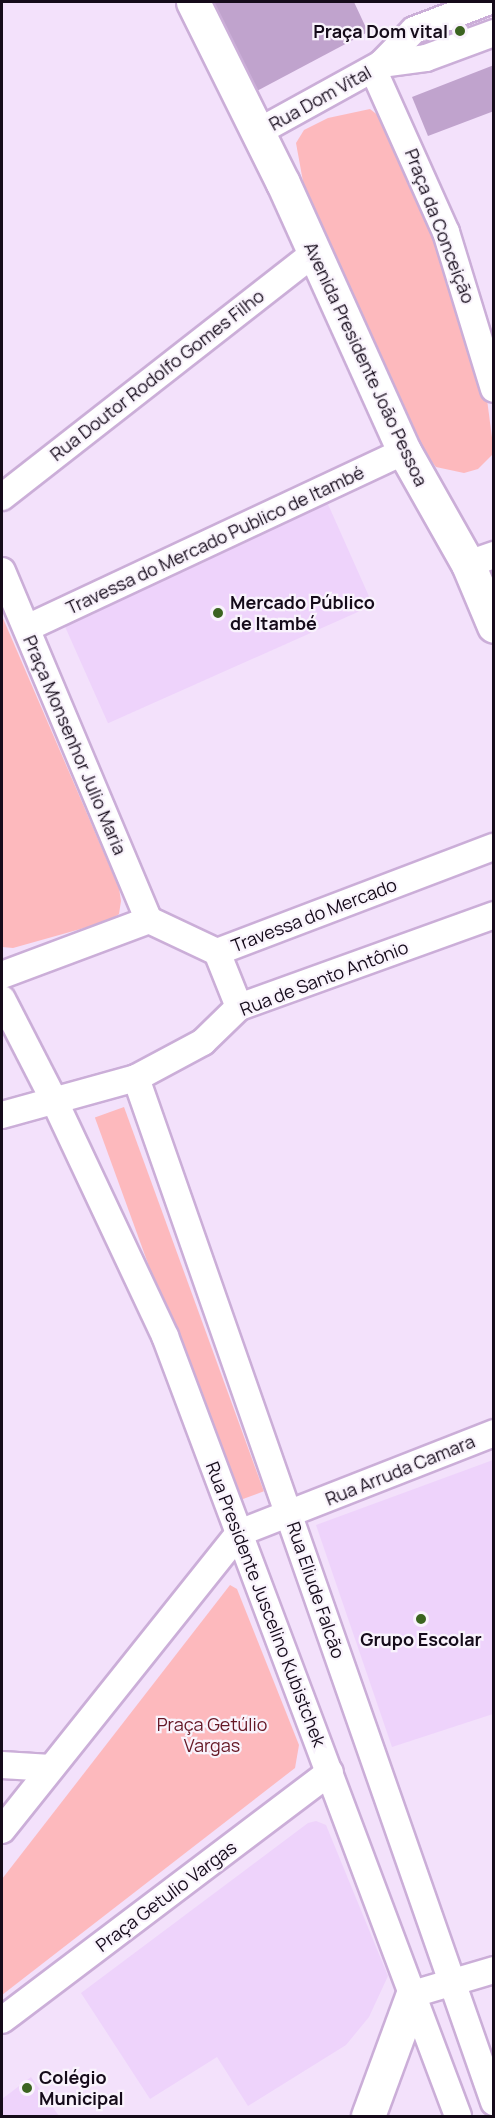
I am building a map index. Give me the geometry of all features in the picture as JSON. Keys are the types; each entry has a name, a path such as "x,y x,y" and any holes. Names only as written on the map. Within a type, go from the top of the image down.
{"street":[{"name":"Avenida Presidente João Pessoa","path":"193,2 258,132 404,451 481,560 494,626"},
{"name":"Rua Dom Vital","path":"258,132 377,66 414,30 487,2"},
{"name":"Rua Dom Vital","path":"377,66 426,58 494,33"},
{"name":"Praça da Conceição","path":"377,66 446,232 468,296 494,389"},
{"name":"Rua Doutor Rodolfo Gomes Filho","path":"2,497 313,254"},
{"name":"Travessa do Mercado Publico de Itambé","path":"27,628 404,451"},
{"name":"Praça Monsenhor Julio Maria","path":"2,571 149,920"},
{"name":"Travessa do Mercado","path":"149,920 217,952 494,847"},
{"name":"Rua de Santo Antônio","path":"2,1115 136,1078 203,1042 238,1007 494,915"},
{"path":"2,975 149,920"},
{"path":"217,952 238,1007"},
{"path":"2,999 54,1100"},
{"name":"Rua Eliude Falcão","path":"136,1078 291,1514 450,1984 494,2102"},
{"name":"Rua Presidente Juscelino Kubistchek","path":"54,1100 165,1336 458,2116"},
{"name":"Rua Arruda Camara","path":"239,1533 494,1433"},
{"path":"2,1830 239,1533"},
{"path":"2,1765 51,1768"},
{"name":"Praça Getulio Vargas","path":"2,2020 330,1772"},
{"path":"368,2116 412,1994 494,1970"}],"shaded area":[{"name":"Mercado Público de Itambé","path":"327,502 373,605 108,723 62,620"},
{"name":"Grupo Escolar","path":"493,1460 493,1714 392,1747 316,1525"},
{"path":"316,1821 326,1825 388,1976 369,2017 346,2045 248,2106 217,2057 150,2099 81,1993 308,1823"},
{"name":"Colégio Municipal","path":"31,2077 59,2116 2,2116 2,2099"}],"green space":[{"path":"370,109 384,120 400,145 482,361 494,453 478,469 464,473 436,467 418,444 304,187 296,143 304,130 328,118"},
{"path":"2,616 119,888 121,901 119,914 109,921 13,948 2,947"},
{"path":"124,1107 264,1491 235,1502 95,1118"},
{"name":"Praça Getúlio Vargas","path":"230,1585 237,1589 299,1745 295,1768 2,1995 2,1879"}],"building":[{"path":"207,2 354,2 368,32 253,93"},
{"path":"494,65 494,111 428,136 412,97"}],"place":[{"name":"Praça Dom vital","path":"460,31"},
{"name":"Mercado Público de Itambé","path":"218,613"},
{"name":"Grupo Escolar","path":"421,1619"},
{"name":"Colégio Municipal","path":"27,2088"}]}
